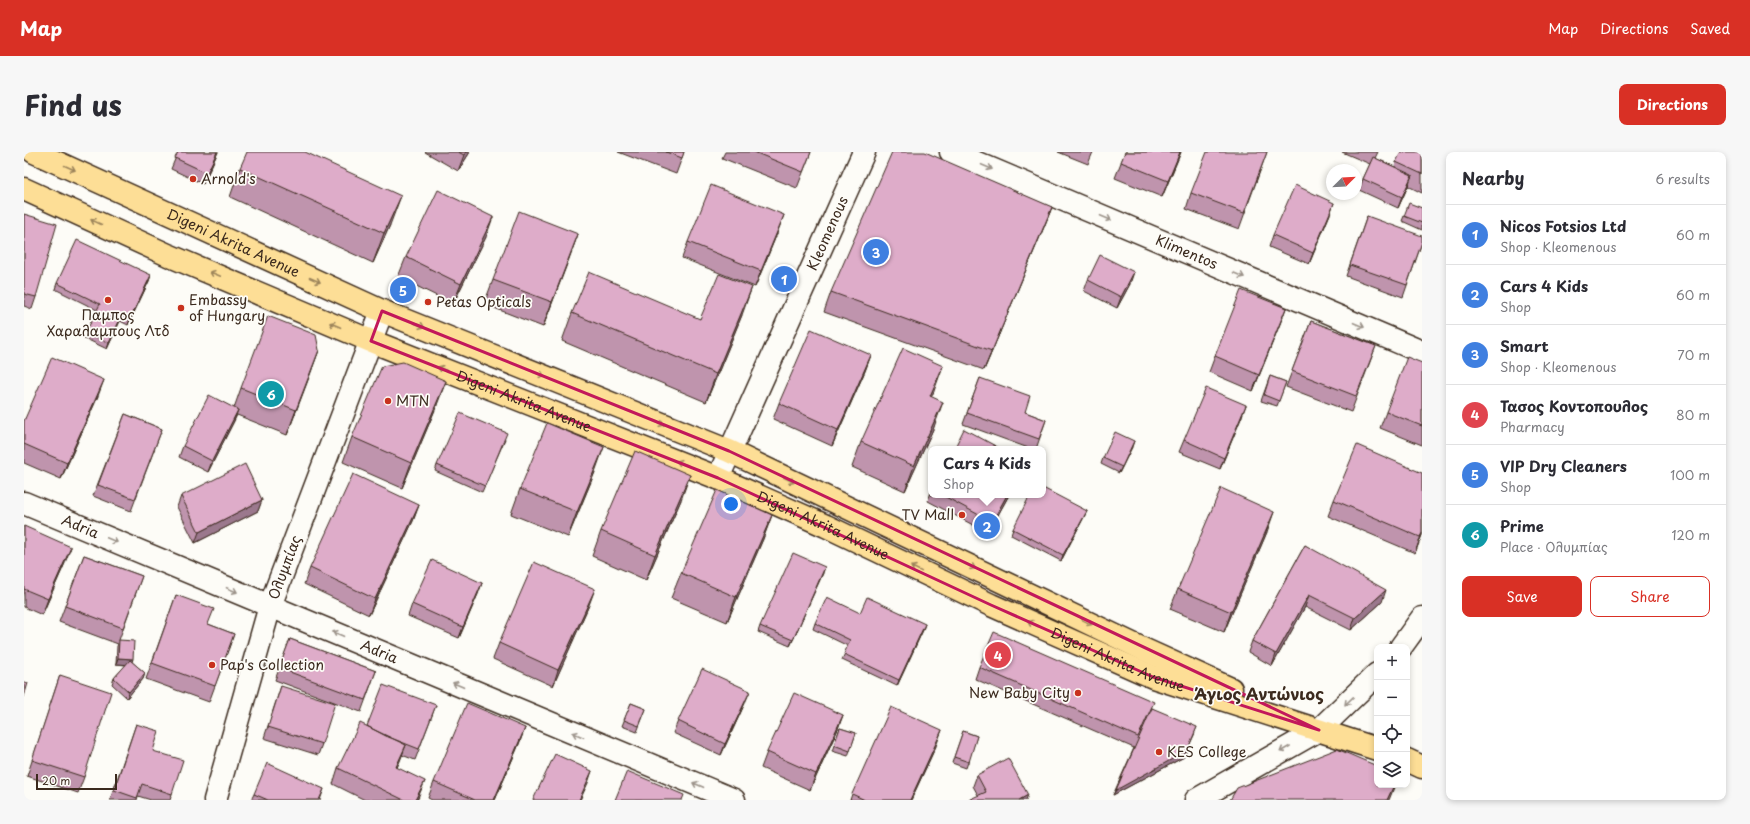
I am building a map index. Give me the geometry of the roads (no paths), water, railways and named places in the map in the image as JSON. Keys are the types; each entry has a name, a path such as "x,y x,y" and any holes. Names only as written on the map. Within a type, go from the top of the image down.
{"main road":[{"name":"Digeni Akrita Avenue","path":"34,152 382,311 754,463 1145,650 1319,730"},
{"name":"Digeni Akrita Avenue","path":"24,189 168,255 371,340 718,478 826,526 991,605 1153,677 1319,730"},
{"path":"1319,730 1374,748"},
{"path":"1410,761 1422,767"}],"street":[{"name":"Kleomenous","path":"718,478 864,152"},
{"name":"Klimentos","path":"951,152 1422,352"},
{"name":"Ολυμπίας","path":"214,800 270,606 382,311"},
{"path":"741,425 746,447 754,463"},
{"name":"Adria","path":"24,503 734,800"},
{"path":"1403,644 1422,618"},
{"path":"1196,800 1319,730 1374,677"}],"place":[{"name":"Arnold's","path":"193,179"},
{"name":"Smart","path":"876,252"},
{"name":"Nicos Fotsios Ltd","path":"784,279"},
{"name":"VIP Dry Cleaners","path":"403,290"},
{"name":"Παμπος Χαραλαμπους Λτδ","path":"108,300"},
{"name":"Petas Opticals","path":"428,302"},
{"name":"Embassy of Hungary","path":"181,308"},
{"name":"Prime","path":"271,394"},
{"name":"MTN","path":"388,401"},
{"name":"TV Mall","path":"962,515"},
{"name":"Cars 4 Kids","path":"987,526"},
{"name":"Τασος Κοντοπουλος","path":"998,655"},
{"name":"Pap's Collection","path":"212,665"},
{"name":"New Baby City","path":"1078,693"},
{"name":"KES College","path":"1159,752"}],"district":[{"name":"Άγιος Αντώνιος","path":"1259,694"}]}
